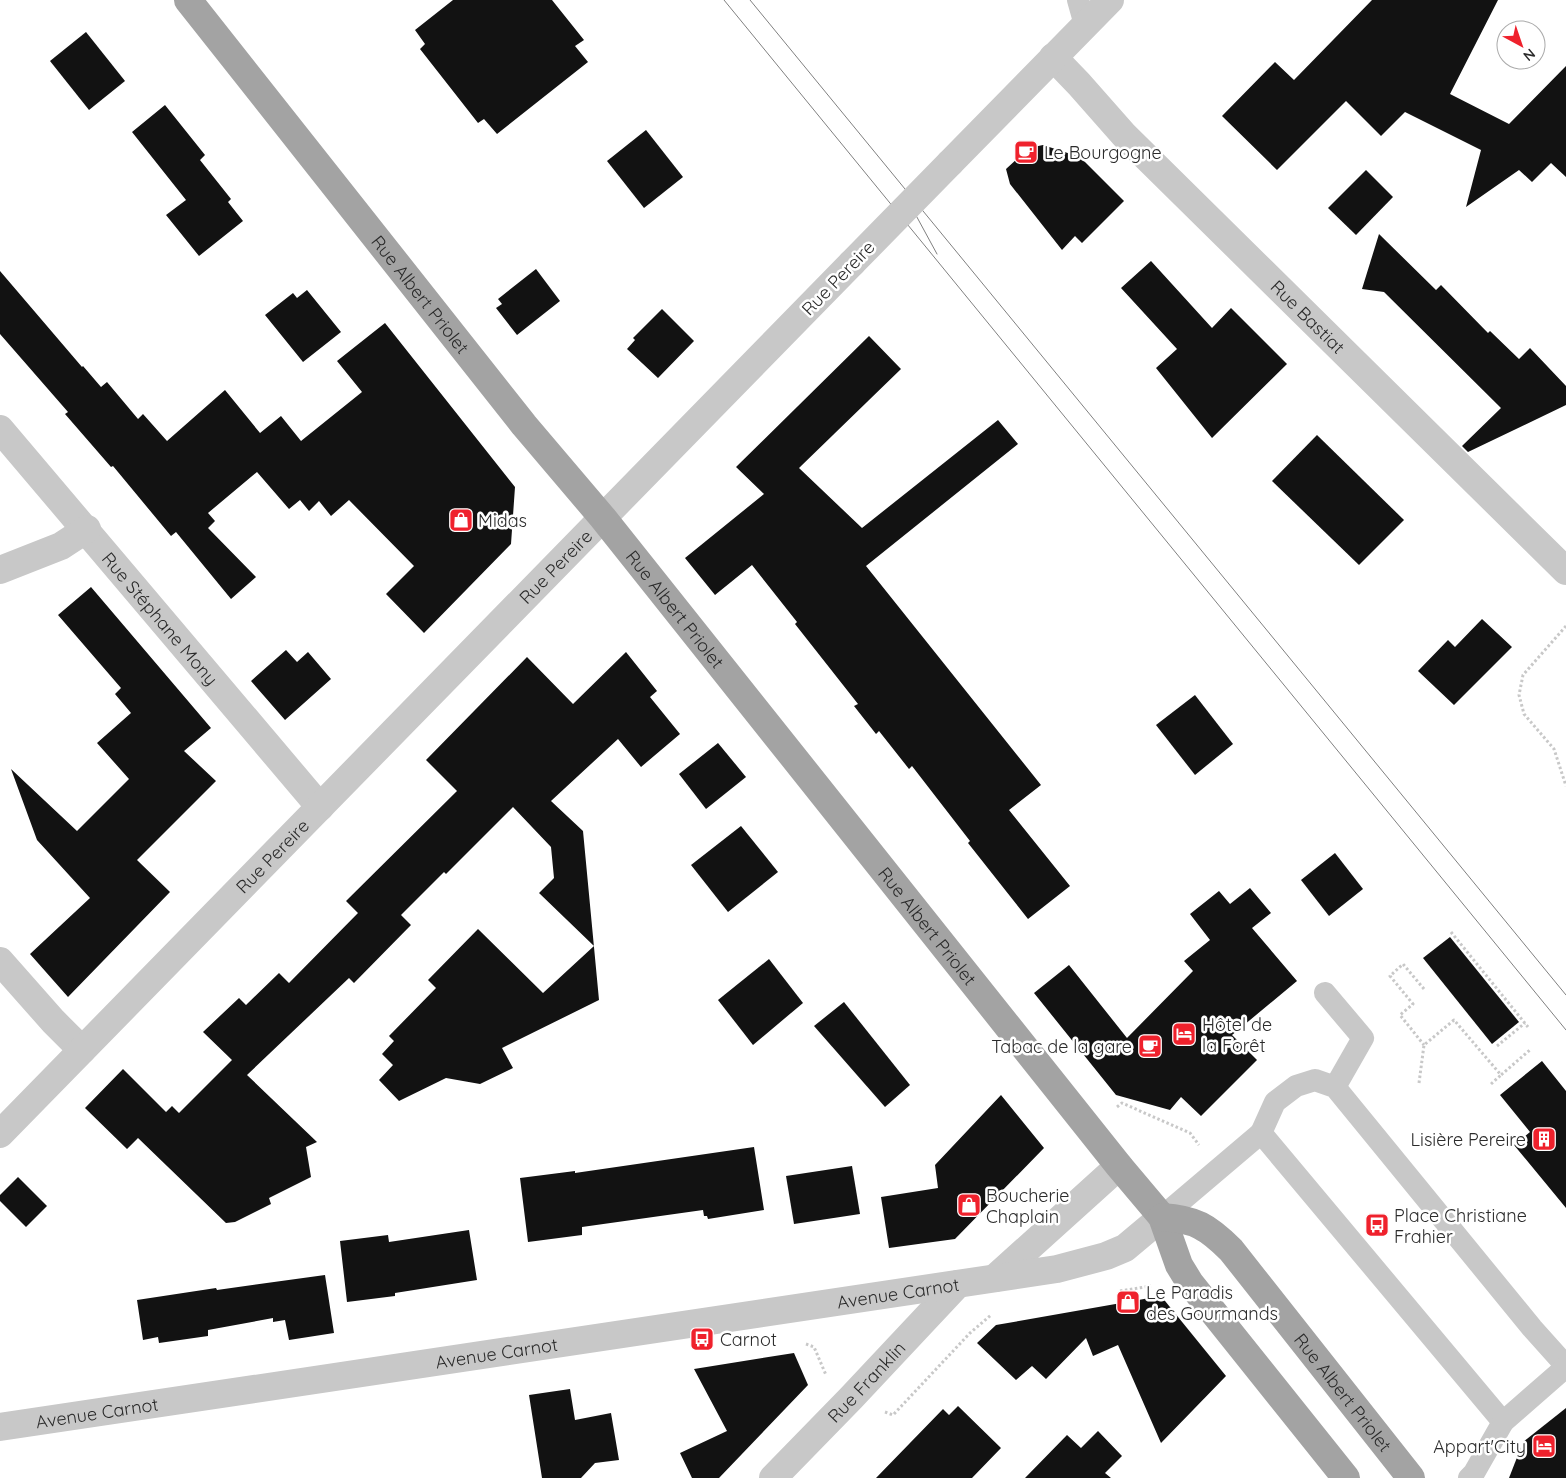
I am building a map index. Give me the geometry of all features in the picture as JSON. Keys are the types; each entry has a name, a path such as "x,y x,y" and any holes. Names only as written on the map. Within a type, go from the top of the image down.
{"main road":[{"name":"Rue Albert Priolet","path":"188,0 524,425 603,518 1119,1166 1162,1216 1179,1265 1190,1283 1346,1478"},
{"name":"Rue Albert Priolet","path":"1162,1216 1184,1218 1218,1236 1411,1478"}],"street":[{"name":"Rue Pereire","path":"0,1134 1053,57 1082,13 1110,0"},
{"name":"Rue Bastiat","path":"1053,57 1124,135 1566,571"},
{"name":"Rue Stéphane Mony","path":"0,429 87,529 320,807"},
{"path":"0,570 61,546 87,529"},
{"path":"0,961 53,1021 82,1050"},
{"path":"995,1278 1119,1166"},
{"name":"Avenue Carnot","path":"0,1427 1057,1269 1106,1256 1125,1248 1162,1216"},
{"name":"Rue Franklin","path":"773,1478 958,1284"}],"lane":[{"path":"1326,993 1363,1038 1335,1087"},
{"path":"1162,1216 1261,1133 1275,1102 1296,1086 1316,1080 1335,1087 1526,1321 1566,1367 1503,1422 1474,1473 1469,1478"},
{"path":"1261,1133 1503,1422"}],"path":[{"path":"1566,626 1523,674 1519,695 1524,714 1554,749 1566,786"},
{"path":"1451,932 1528,1027"},
{"path":"1424,989 1403,964 1390,976 1413,1004 1400,1015 1424,1044"},
{"path":"1419,1083 1424,1044 1454,1020 1501,1076"},
{"path":"1497,1046 1525,1023"},
{"path":"1491,1084 1531,1049"},
{"path":"1115,1108 1122,1103 1190,1133 1201,1147"},
{"path":"1118,1291 1157,1285"},
{"path":"851,1398 893,1415 970,1332 994,1313"}],"building":[{"path":"453,0 552,0 584,40 575,46 588,62 497,134 484,119 478,123 420,49 425,44 415,30"},
{"path":"1372,0 1498,0 1450,94 1509,124 1566,66 1566,177 1551,163 1532,182 1519,170 1466,207 1481,150 1405,112 1381,136 1346,101 1277,170 1222,116 1275,62 1294,80"},
{"path":"86,32 125,81 89,110 50,61"},
{"path":"165,105 205,155 200,160 231,199 228,202 243,221 199,256 166,215 186,200 132,132"},
{"path":"646,130 683,177 644,208 607,161"},
{"path":"1043,145 1080,157 1124,201 1082,243 1075,236 1062,250 1010,184 1006,169 1029,148"},
{"path":"1366,170 1393,197 1356,235 1328,208"},
{"path":"1379,234 1436,290 1441,285 1488,333 1490,331 1519,359 1530,348 1566,386 1566,405 1468,452 1462,446 1501,408 1384,292 1362,289"},
{"path":"1151,261 1212,328 1231,308 1287,364 1212,438 1156,368 1177,349 1121,288"},
{"path":"536,269 560,301 517,335 496,308 502,304 498,299"},
{"path":"0,271 101,387 107,382 138,419 143,414 167,441 225,390 260,433 281,416 301,441 362,392 337,361 385,323 515,487 511,544 424,633 386,594 414,566 349,500 331,516 319,501 309,511 300,500 289,509 257,472 208,513 215,521 208,528 256,577 231,599 176,532 171,536 113,466 111,467 65,414 68,412 0,334"},
{"path":"307,290 341,332 303,362 265,315 293,293 297,298"},
{"path":"662,309 694,341 658,378 627,349 635,340 633,338"},
{"path":"869,336 901,369 799,468 862,528 998,420 1018,444 866,566 1041,785 1009,810 1070,886 1028,919 968,843 970,841 912,766 909,769 879,731 876,734 854,706 858,704 795,624 797,622 752,565 715,595 685,558 764,494 736,467"},
{"path":"1317,435 1404,520 1359,565 1272,481"},
{"path":"91,587 211,728 184,751 216,781 137,860 170,892 68,997 30,954 90,898 37,840 11,769 77,831 129,779 97,743 131,713 115,694 121,688 58,615"},
{"path":"1482,619 1512,647 1454,705 1418,671 1448,640 1455,647"},
{"path":"286,650 297,662 308,652 331,679 285,720 251,681"},
{"path":"626,652 657,691 650,697 680,734 641,767 618,739 551,801 583,831 594,946 539,893 554,878 551,847 513,807 446,874 444,872 401,915 411,925 354,983 349,978 247,1075 317,1142 306,1147 311,1177 269,1198 271,1204 235,1222 226,1223 138,1138 127,1149 85,1108 123,1069 166,1112 172,1106 179,1113 232,1060 203,1032 239,998 246,1005 279,973 289,983 358,913 346,901 457,791 426,760 527,657 573,704"},
{"path":"1195,695 1233,744 1195,775 1156,725"},
{"path":"718,743 746,777 706,809 679,774"},
{"path":"741,826 778,872 728,912 691,865"},
{"path":"1335,853 1363,889 1329,916 1301,880"},
{"path":"1250,888 1271,913 1252,928 1297,981 1232,1035 1257,1060 1201,1116 1181,1097 1170,1110 1116,1095 1034,993 1069,965 1127,1038 1193,971 1184,961 1210,940 1190,914 1219,891 1230,904"},
{"path":"478,929 543,993 594,946 599,1000 502,1048 513,1068 480,1084 446,1078 399,1101 379,1080 393,1065 382,1054 394,1041 389,1036 436,988 428,980"},
{"path":"1450,937 1519,1022 1492,1044 1423,958"},
{"path":"769,959 803,1003 753,1045 718,1000"},
{"path":"844,1002 910,1085 885,1107 814,1026"},
{"name":"Lisière Pereire","path":"1542,1061 1566,1091 1566,1208 1514,1145 1530,1132 1500,1095"},
{"path":"1001,1095 1044,1148 955,1239 889,1248 881,1197 938,1188 935,1165"},
{"path":"754,1147 764,1210 708,1219 707,1216 704,1216 703,1210 582,1227 582,1235 528,1242 520,1178 575,1171 575,1173"},
{"path":"852,1166 860,1214 794,1224 786,1176"},
{"path":"18,1177 47,1206 26,1227 0,1201 0,1195"},
{"path":"469,1230 477,1280 395,1293 395,1296 347,1302 340,1241 388,1235 389,1242"},
{"path":"325,1275 334,1333 289,1340 285,1320 273,1322 273,1318 208,1330 208,1336 159,1343 158,1337 143,1340 137,1300"},
{"path":"1161,1296 1226,1376 1161,1443 1118,1345 1093,1356 1086,1338 1046,1379 1032,1366 1016,1380 977,1343 996,1325"},
{"path":"794,1353 808,1385 719,1478 692,1478 680,1453 727,1431 694,1369"},
{"path":"570,1389 575,1420 611,1413 619,1460 595,1463 581,1478 542,1478 529,1395"},
{"path":"958,1406 1001,1448 972,1478 876,1478 943,1409 949,1415"},
{"name":"Appart'City","path":"1566,1408 1566,1478 1509,1478 1523,1442"},
{"path":"1098,1431 1122,1456 1105,1473 1111,1478 1025,1478 1067,1435 1081,1448"}],"tram line":[{"path":"724,0 1566,1030"},
{"path":"750,0 1566,995"},
{"path":"906,197 937,254"}],"place":[{"name":"Le Bourgogne","path":"1026,152"},
{"name":"Midas","path":"461,520"},
{"name":"Hôtel de la Forêt","path":"1184,1034"},
{"name":"Tabac de la gare","path":"1150,1046"},
{"name":"Lisière Pereire","path":"1544,1139"},
{"name":"Boucherie Chaplain","path":"969,1205"},
{"name":"Place Christiane Frahier","path":"1377,1225"},
{"name":"Le Paradis des Gourmands","path":"1128,1302"},
{"name":"Carnot","path":"702,1339"},
{"name":"Appart'City","path":"1544,1446"}]}
